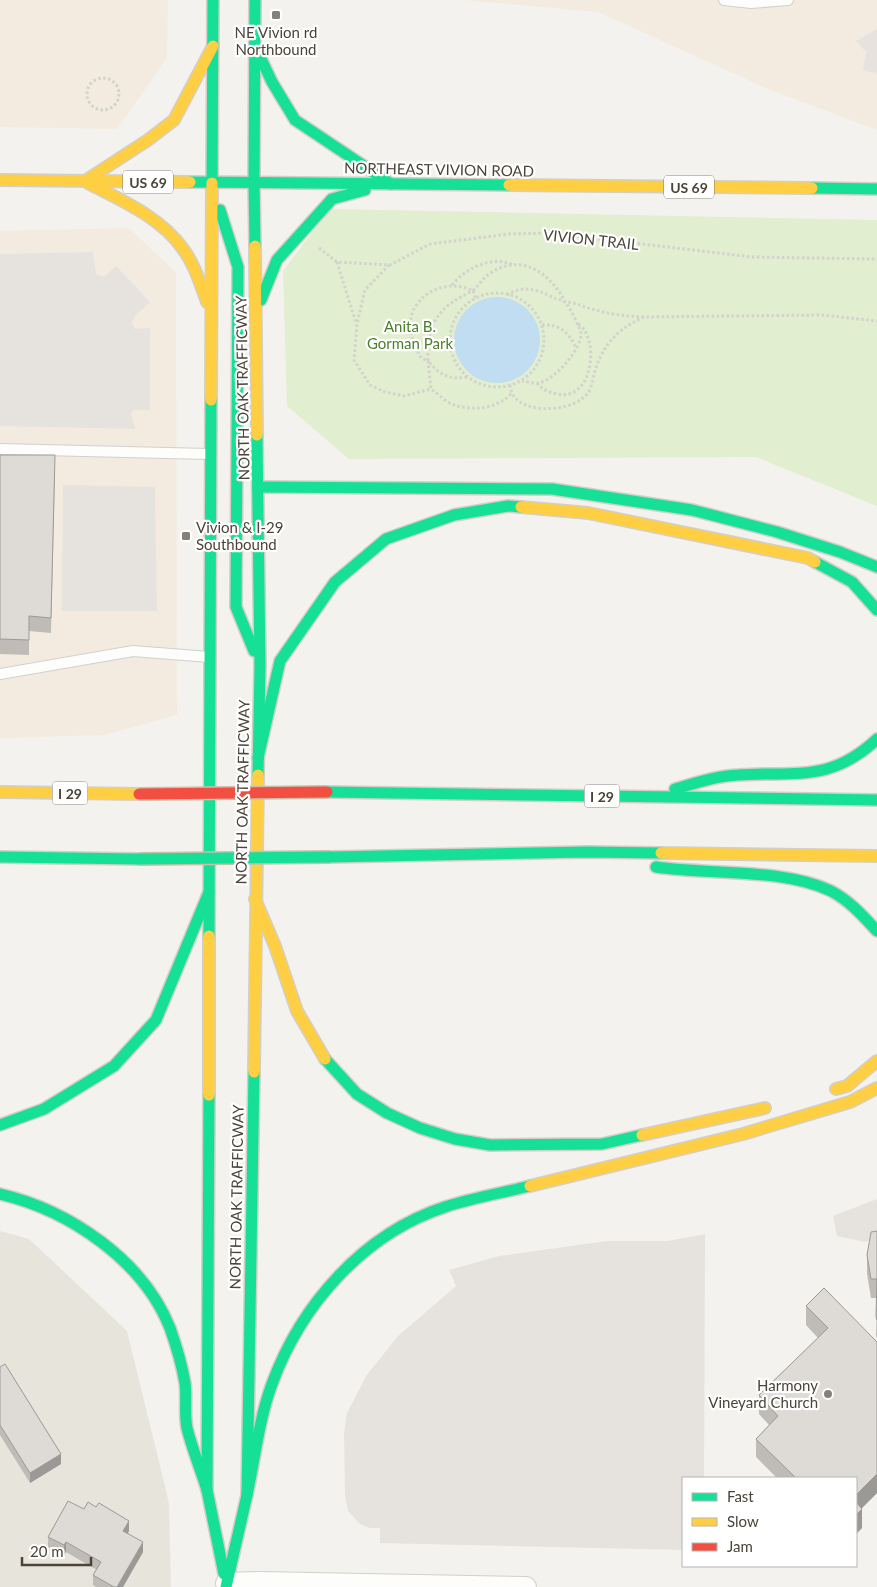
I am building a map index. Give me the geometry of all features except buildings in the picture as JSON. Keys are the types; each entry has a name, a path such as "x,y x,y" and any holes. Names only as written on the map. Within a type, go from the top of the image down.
{"main road":[{"name":"NORTH OAK TRAFFICWAY","path":"213,0 207,1490 226,1585"},
{"name":"NORTH OAK TRAFFICWAY","path":"226,1585 247,1495 260,666 254,182 255,0"},
{"path":"212,312 180,243 142,212 85,181 148,140 174,120 213,46"},
{"path":"255,46 272,82 295,120 391,184"},
{"name":"NORTHEAST VIVION ROAD","path":"0,180 877,189"},
{"path":"212,183 238,267 236,607 260,666"},
{"path":"256,312 277,260 332,199 391,184"},
{"path":"258,488 552,489 692,510 777,532 840,552 877,567"},
{"path":"258,758 280,661 335,582 386,539 454,515 508,506 588,512 808,558 852,582 877,610"},
{"path":"646,797 717,777 799,775 818,772 841,765 859,756 877,739"},
{"name":"I 29","path":"0,792 139,794 327,792 877,800"},
{"path":"586,852 680,872 768,875 803,881 835,892 877,931"},
{"path":"0,856 139,859 586,852 877,856"},
{"path":"0,1125 44,1110 114,1066 156,1020 209,892"},
{"path":"255,899 275,946 297,1011 326,1061 357,1094 387,1113 420,1128 455,1139 490,1145 602,1144 773,1106"},
{"path":"828,1091 847,1086 877,1061"},
{"path":"247,1495 272,1386 284,1355 310,1312 330,1286 353,1262 380,1240 411,1222 444,1208 743,1134 850,1102 877,1088"},
{"path":"0,1194 21,1200 75,1224 104,1244 131,1270 156,1299 170,1329 184,1382 187,1427 207,1490"}],"street":[{"path":"226,1585 259,1582 526,1587"}],"lane":[{"path":"724,0 751,3 788,0"},
{"path":"0,449 211,454"},
{"path":"0,674 133,651 210,657"}],"path":[{"path":"98,79 109,79 114,82 119,90 118,101 106,110 96,108 88,101 90,86 98,79"},
{"name":"VIVION TRAIL","path":"390,265 430,244 509,234 549,233 752,257 877,259"},
{"path":"316,246 337,262 390,265"},
{"path":"452,285 460,276 483,264 505,261 513,265 526,266 542,272 550,279 577,322 581,331 581,342 564,366 552,377 537,384"},
{"path":"337,262 357,324"},
{"path":"390,265 365,290 357,324 354,360 370,385 385,392 404,396 431,389 453,404 470,408 487,407 504,400 510,394 510,385"},
{"path":"431,389 428,350 433,320 455,299 473,291 492,272 513,265"},
{"path":"467,377 454,379 445,377 428,361 421,358 413,342 410,325 414,309 422,298 434,290 452,285 464,286 473,291 476,299"},
{"path":"507,295 529,306 542,325 544,338 541,356 532,372 522,380 510,385 488,386 467,377 458,367 450,342 452,329 457,317 476,299 486,295 507,295 521,288 544,292 565,302 574,302 586,308 609,314 644,317 822,316 877,321"},
{"path":"510,394 518,402 535,408 555,408 583,399 590,390 602,350 628,325 644,317"},
{"path":"522,380 537,384 543,390 564,396 575,392 584,385 588,372 589,342 586,332 577,322"},
{"path":"542,325 558,326 572,338 576,348"}],"shaded area":[{"path":"0,0 168,0 167,58 117,129 0,127"},
{"path":"464,0 877,0 877,130 768,89 598,12"},
{"path":"877,29 877,74 863,70 866,52 856,41"},
{"path":"129,228 176,273 177,715 104,735 0,738 0,231"},
{"path":"93,252 96,274 104,277 116,266 150,302 135,316 132,323 135,329 150,328 150,410 133,410 131,414 135,429 0,426 0,254"},
{"path":"63,485 155,487 157,611 62,611"},
{"path":"877,1199 877,1239 865,1242 837,1236 833,1216"},
{"path":"0,1231 29,1239 127,1331 169,1503 171,1587 0,1587"},
{"path":"705,1234 704,1477 682,1477 682,1550 380,1543 380,1528 370,1528 360,1524 348,1511 345,1495 344,1433 347,1413 366,1376 398,1336 456,1286 449,1270 499,1256 607,1241 668,1241"}],"green space":[{"name":"Anita B. Gorman Park","path":"330,209 877,220 877,506 756,457 349,459 287,406 283,271"}],"water":[{"path":"497,297 513,301 527,310 536,324 540,340 536,356 527,370 513,379 497,383 481,379 467,370 458,356 454,340 458,324 467,310 481,301"}],"traffic: fast":[{"path":"212,183 213,0"},
{"path":"254,182 255,0"},
{"path":"255,46 272,82 295,120 391,184"},
{"path":"190,182 509,185"},
{"path":"254,182 255,246"},
{"path":"812,188 877,189"},
{"path":"261,300 277,260 332,199 365,190"},
{"path":"220,210 238,267 236,607 254,651"},
{"path":"209,936 211,400"},
{"path":"257,435 260,666 258,775"},
{"path":"258,487 552,489 692,510 777,532 840,552 877,567"},
{"path":"258,758 280,661 335,582 386,539 454,515 508,506 521,507"},
{"path":"815,562 852,582 877,610"},
{"path":"675,789 722,777 812,772 828,769 844,763 877,739"},
{"path":"327,792 877,800"},
{"path":"330,857 587,852 661,853"},
{"path":"0,857 139,859"},
{"path":"139,859 330,857"},
{"path":"656,867 769,875 812,884 831,891 844,899 877,931"},
{"path":"0,1125 44,1109 114,1066 156,1020 209,892"},
{"path":"325,1059 357,1094 387,1113 420,1128 455,1139 490,1145 602,1144 642,1135"},
{"path":"226,1587 247,1495 254,1072"},
{"path":"209,1095 207,1490 224,1574"},
{"path":"247,1495 260,1425 272,1384 284,1355 318,1300 339,1276 362,1254 387,1235 415,1219 455,1204 530,1186"},
{"path":"0,1194 52,1212 101,1242 123,1260 158,1303 170,1328 181,1362 185,1383 187,1428 207,1490"}],"traffic: slow":[{"path":"85,181 148,140 174,120 213,46"},
{"path":"0,180 190,182"},
{"path":"88,183 140,211 164,228 183,249 191,262 207,302"},
{"path":"211,400 212,183"},
{"path":"509,185 812,188"},
{"path":"255,246 257,435"},
{"path":"521,507 588,513 808,558 815,562"},
{"path":"254,1072 258,775"},
{"path":"0,792 139,794"},
{"path":"661,853 877,856"},
{"path":"255,899 275,946 297,1011 325,1059"},
{"path":"209,936 209,1095"},
{"path":"836,1089 847,1086 877,1061"},
{"path":"530,1186 743,1134 850,1102 877,1088"},
{"path":"642,1135 765,1108"}],"traffic: jam":[{"path":"139,794 327,792"}],"place":[{"name":"NE Vivion rd Northbound","path":"276,15"},
{"name":"Vivion & I-29 Southbound","path":"186,536"},
{"name":"Harmony Vineyard Church","path":"828,1394"}]}
